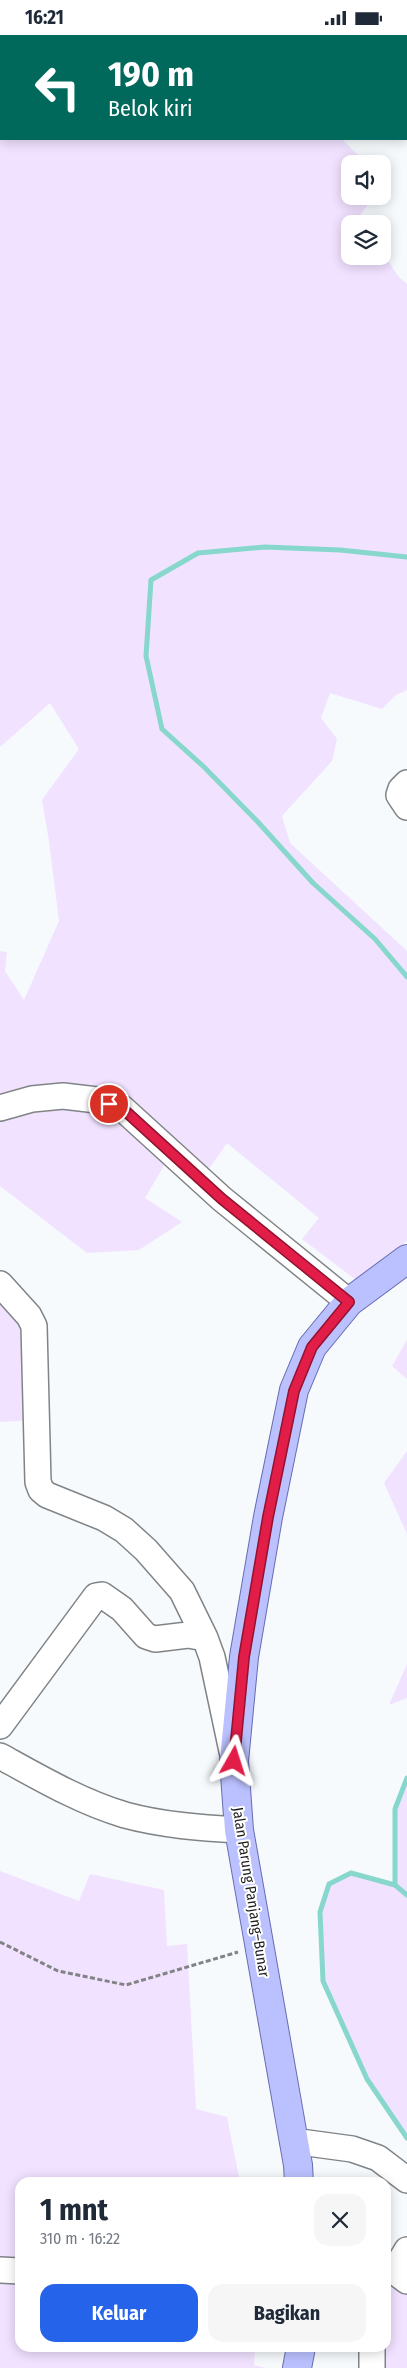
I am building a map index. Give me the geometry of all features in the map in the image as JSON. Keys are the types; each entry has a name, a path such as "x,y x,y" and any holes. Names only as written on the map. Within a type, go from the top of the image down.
{"main road":[{"name":"Jalan Parung Panjang–Bunar","path":"301,2168 258,1945 239,1830 234,1761 246,1647 268,1517 294,1391 312,1347 349,1302 407,1259"},
{"path":"297,2368 299,2352"}],"street":[{"path":"407,783 401,789 399,795 407,807"},
{"path":"0,1108 32,1099 63,1095 97,1100 122,1108 222,1199 349,1302"},
{"path":"0,1283 34,1326 38,1482 41,1490 47,1495 104,1518 124,1530 146,1550 182,1591 212,1657 234,1761"},
{"path":"0,1725 96,1596 102,1595 122,1609 146,1636 155,1639 188,1635 205,1638"},
{"path":"0,1756 66,1792 125,1815 184,1827 239,1830"},
{"path":"301,2168 352,2149 378,2158 407,2180"},
{"path":"407,2250 398,2265 399,2275 407,2281"},
{"path":"0,2270 15,2271"},
{"path":"372,2352 372,2368"}],"path":[{"path":"0,1942 58,1971 126,1985 258,1945"}],"shaded area":[{"path":"0,140 343,140 358,155 341,155 341,205 368,205 360,215 341,215 341,265 391,265 398,276 407,284 407,690 396,695 382,709 330,693 321,718 337,739 332,761 282,816 290,843 407,951 407,1241 356,1280 302,1239 319,1218 227,1143 197,1186 165,1164 145,1198 182,1222 139,1250 87,1253 0,1186 0,951 7,952 5,971 24,1000 59,921 42,800 79,749 50,703 0,747"},
{"path":"0,1269 34,1314 38,1420 0,1422"},
{"path":"407,1340 407,1379 392,1366"},
{"path":"407,1451 407,1534 384,1483"},
{"path":"407,1664 407,1698 389,1705"},
{"path":"407,1778 407,2138 367,2079 323,1981 320,1912 329,1884 351,1873 395,1884 395,1809"},
{"path":"0,1871 79,1901 90,1874 164,1890 167,1946 187,1944 196,2109 227,2117 239,2177 15,2177 15,2352 255,2352 254,2365 266,2368 0,2368"},
{"path":"391,2276 407,2290 407,2368 369,2368 364,2352 391,2352"}],"waterway":[{"path":"407,557 340,550 265,547 198,553 151,580 146,656 162,729 204,767 257,821 313,883 375,939 407,977"},
{"path":"395,1885 395,1809 407,1778"},
{"path":"407,1895 395,1885 351,1873 329,1884 320,1912 323,1981 367,2079 407,2138"}],"route":[{"path":"109,1104 122,1108 222,1199 349,1302 312,1347 294,1391 268,1517 244,1657 234,1761"}]}
